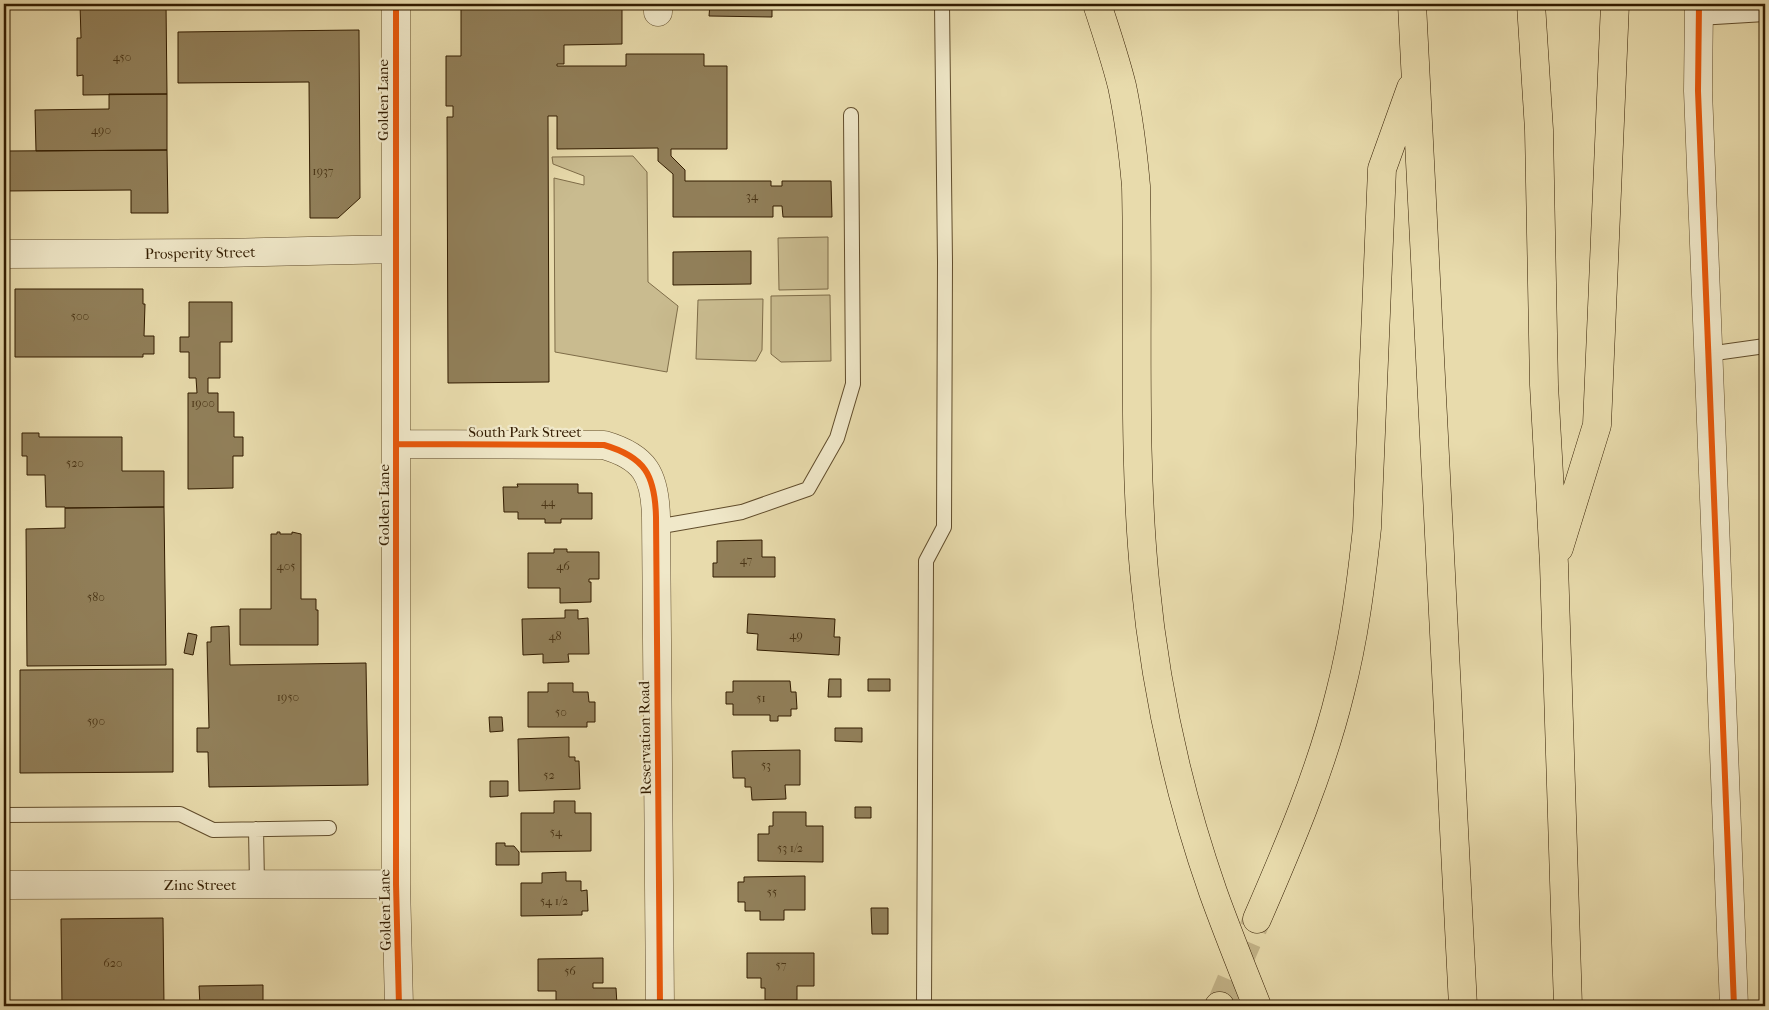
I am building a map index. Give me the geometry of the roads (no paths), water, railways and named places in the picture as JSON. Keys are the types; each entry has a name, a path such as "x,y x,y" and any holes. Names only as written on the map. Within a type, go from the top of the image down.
{"highway":[{"path":"1097,4 1110,41 1122,85 1131,135 1136,186 1140,522 1145,582 1154,650 1168,727 1196,839 1213,892 1257,1006"},
{"path":"1412,4 1463,1006"},
{"path":"1531,4 1539,130 1544,385 1554,564 1568,1006"},
{"path":"1554,564 1597,425 1615,4"},
{"path":"1257,918 1284,857 1326,745 1352,643 1361,586 1367,528 1382,169 1415,78"}],"street":[{"name":"Golden Lane","path":"396,4 396,884 399,1006"},
{"path":"1698,11 1698,91 1734,1006"},
{"name":"Prosperity Street","path":"4,254 222,253 396,249"},
{"name":"South Park Street","path":"396,444 604,445 620,450 637,461 646,470"},
{"name":"Reservation Road","path":"646,470 652,483 655,500 656,527 660,1006"},
{"name":"Zinc Street","path":"4,885 396,884"}],"lane":[{"path":"924,1006 926,561 944,527 945,252 942,4"},
{"path":"1698,11 1765,14"},
{"path":"656,527 742,512 808,489 838,438 853,384 851,115"},
{"path":"1708,354 1765,346"},
{"path":"4,815 180,814 213,830 329,828"},
{"path":"256,829 257,884"}],"tunnel":[{"path":"1220,1006 1257,919"}]}
